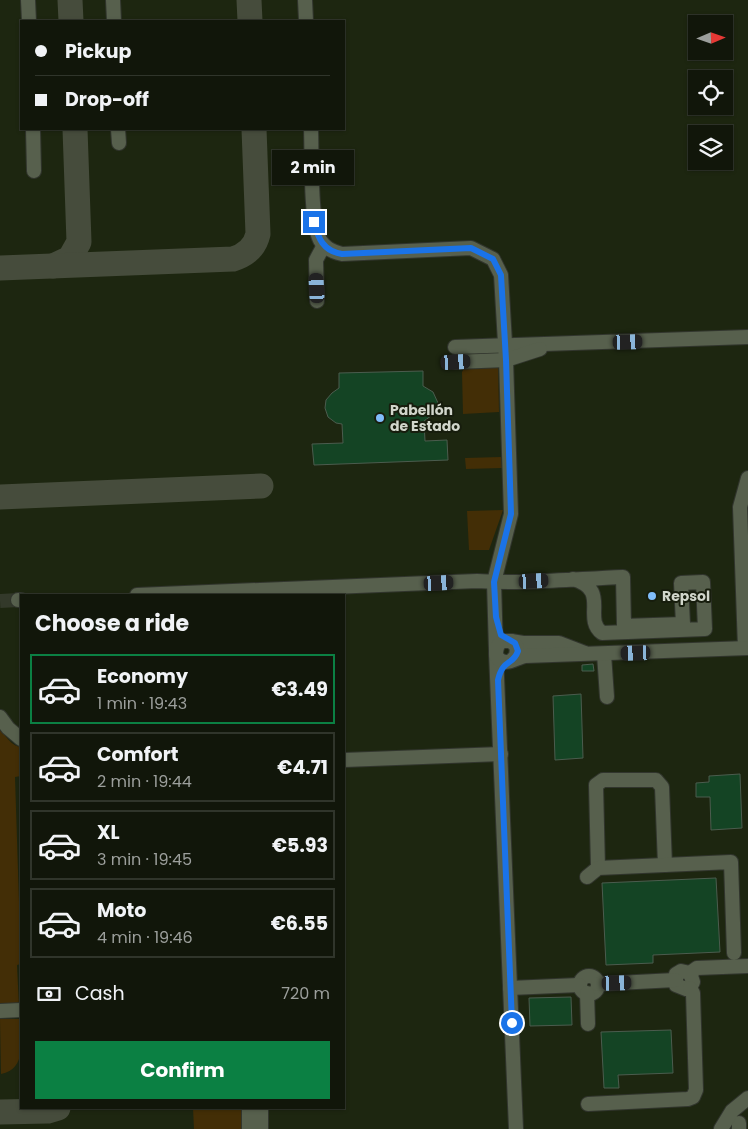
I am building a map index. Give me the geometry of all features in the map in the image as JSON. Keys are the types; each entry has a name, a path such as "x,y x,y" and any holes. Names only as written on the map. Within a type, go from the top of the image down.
{"lane":[{"path":"28,0 29,20"},
{"path":"113,0 114,20"},
{"path":"305,0 306,20"},
{"path":"33,130 34,171"},
{"path":"311,130 314,222 324,245 333,252 342,254 471,248 493,259 501,275 506,353 511,514 494,582 496,617 503,657 498,680 516,1129"},
{"path":"317,301 316,260 324,245"},
{"path":"456,362 554,344 748,337"},
{"path":"455,347 506,353"},
{"path":"503,657 746,648 740,507 748,478"},
{"path":"161,594 623,577 624,626 683,624 681,583 703,582 705,629 602,633 596,624 592,591 583,582 573,579"},
{"path":"496,617 500,633 516,645 518,651 503,657"},
{"path":"503,657 500,642 510,641 523,643 559,642 597,654"},
{"path":"597,654 607,697"},
{"path":"0,716 8,728 20,738"},
{"path":"345,760 501,754"},
{"path":"598,868 596,785 603,780 656,780 662,787 666,865"},
{"path":"587,877 598,868 731,862 734,952"},
{"path":"690,988 680,988 676,985 676,974 681,971 690,973 697,968 748,966"},
{"path":"690,973 693,982 690,988"},
{"path":"510,988 583,989 594,993 598,984 675,980"},
{"path":"588,1104 688,1099 693,1097 696,1090 693,993 690,988"},
{"path":"583,989 588,1024"},
{"path":"0,1010 20,1010"},
{"path":"721,1129 732,1111 748,1098"},
{"path":"249,1109 249,1129"},
{"path":"260,1109 261,1129"}],"shaded area":[{"path":"0,0 748,0 748,1129 0,1129"},
{"path":"498,364 499,412 463,414 462,372 465,367"},
{"path":"501,457 502,468 466,469 465,458"},
{"path":"503,510 489,550 469,550 467,511"},
{"path":"0,729 12,743 20,747 20,776 15,777 20,964 17,965 19,1006 0,1007"},
{"path":"0,1019 19,1019 19,1060 10,1071 1,1074"},
{"path":"193,1109 249,1109 249,1129 194,1129"}],"building":[{"name":"Pabellón de Estado","path":"423,371 423,386 433,392 438,403 435,413 424,421 425,441 447,440 448,460 314,465 312,444 343,443 342,424 336,423 328,417 325,408 326,400 339,388 339,373"},
{"path":"593,664 594,671 582,671 582,665"},
{"path":"581,694 583,758 555,760 553,696"},
{"path":"740,774 742,828 711,830 710,797 696,797 696,783 709,782 709,776"},
{"path":"716,878 720,952 653,955 653,963 606,965 602,883"},
{"path":"571,997 572,1025 530,1026 529,998"},
{"path":"671,1030 673,1073 618,1075 619,1088 604,1088 601,1032"}],"taxiway":[{"path":"70,0 71,20"},
{"path":"249,0 250,20"},
{"path":"53,266 70,258 79,242 75,130"},
{"path":"0,268 233,259 242,255 252,247 258,234 254,130"},
{"path":"0,497 261,486"},
{"path":"0,1112 48,1111 55,1109"}],"tunnel":[{"path":"0,601 18,600"}],"place":[{"name":"Pabellón de Estado","path":"380,418"},
{"name":"Repsol","path":"652,596"}],"route":[{"path":"314,222 320,241 333,252 342,254 471,248 493,259 501,275 511,514 494,582 496,617 499,630 501,635 515,643 518,651 514,659 505,663 502,667 498,680 512,1023"}]}
